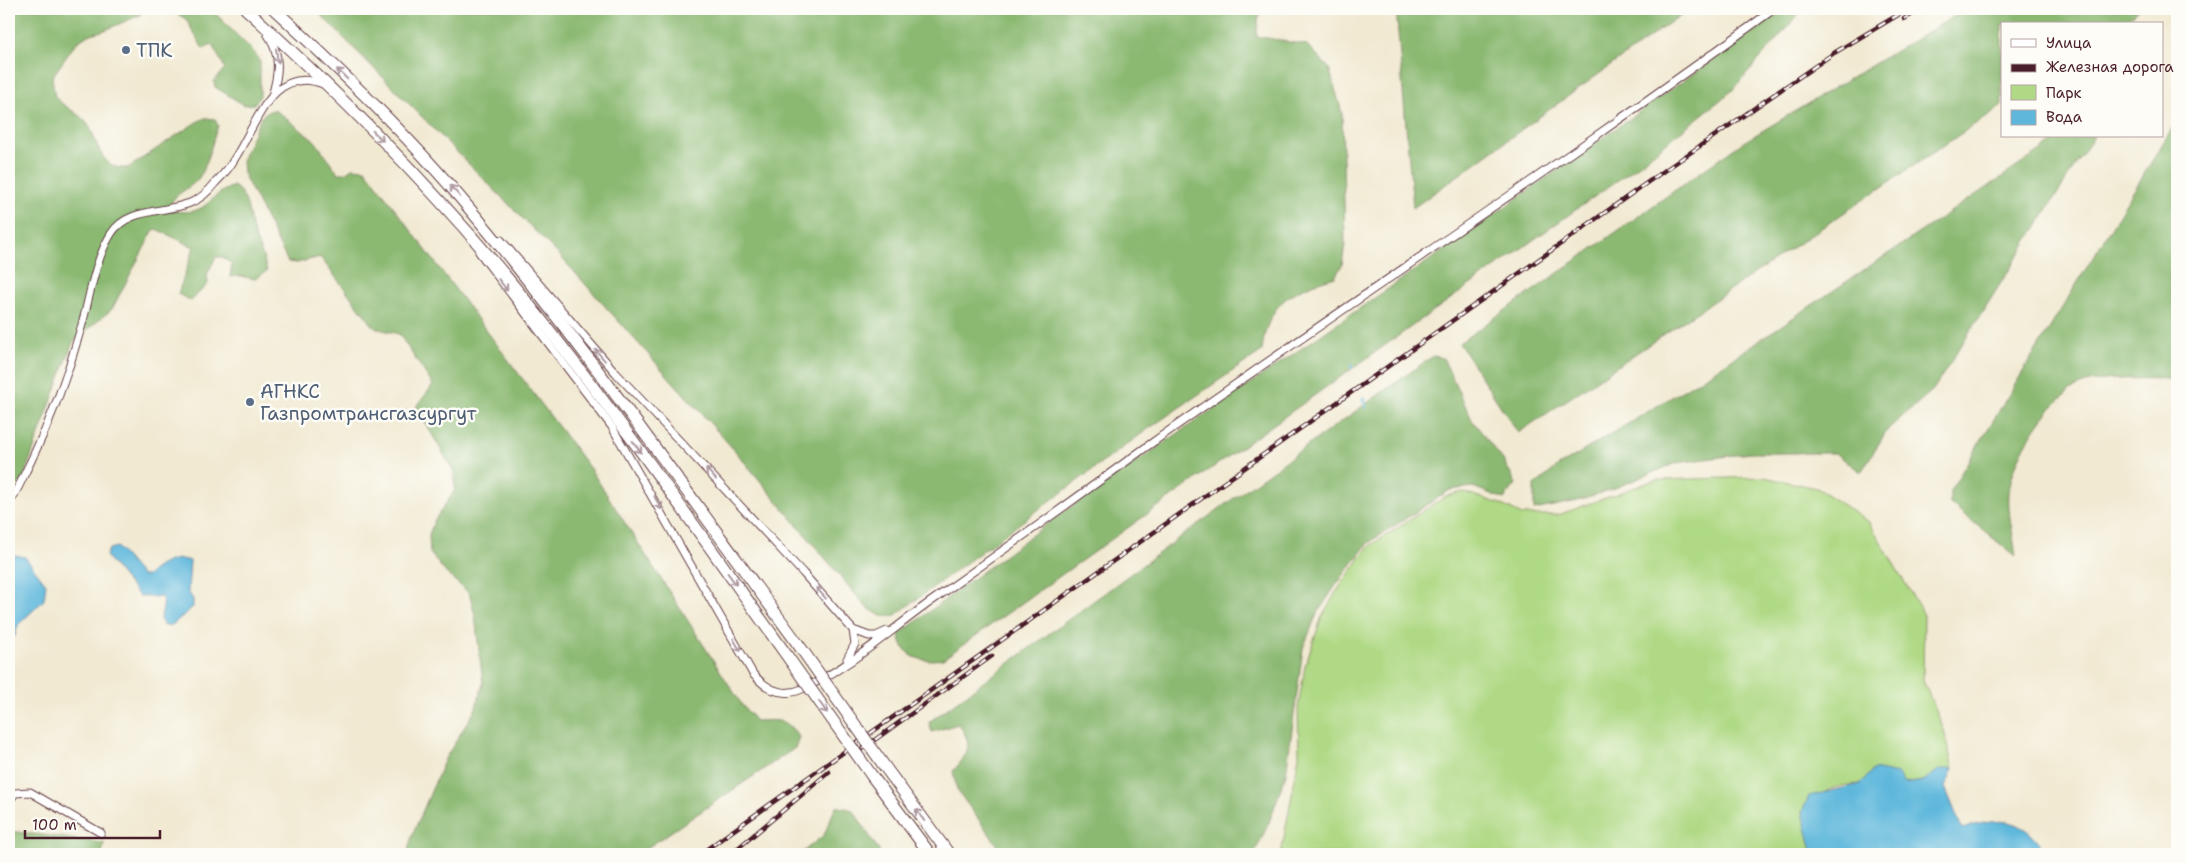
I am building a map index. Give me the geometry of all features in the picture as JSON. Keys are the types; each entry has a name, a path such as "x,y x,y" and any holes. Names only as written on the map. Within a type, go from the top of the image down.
{"main road":[{"path":"246,9 329,87 454,218 507,278 609,408 872,776 930,854"},
{"path":"274,9 318,50 424,158 468,207 620,398 949,854"}],"street":[{"path":"454,218 612,427 753,674 770,689 788,693 803,689 836,670 1153,442 1546,171 1774,9"},
{"path":"9,503 42,438 57,400 81,328 99,263 112,233 127,219 190,203 206,193 235,159 272,96 277,79 278,56 276,47 258,20"},
{"path":"272,96 295,80 313,81 329,87"},
{"path":"468,207 516,254 616,373 804,573 854,630 862,634 876,636 915,614"},
{"path":"836,670 848,659 854,649 856,638 854,630"},
{"path":"9,802 15,794 30,792 101,834"}],"green space":[{"path":"9,9 141,9 140,15 88,35 76,43 52,77 55,97 86,122 100,152 110,164 118,168 128,168 195,123 205,118 215,119 218,126 202,173 194,183 173,200 169,210 182,212 199,209 234,186 245,199 267,271 255,279 239,276 230,277 232,264 222,257 216,257 207,274 208,284 191,301 178,294 194,247 156,229 153,231 112,309 73,342 22,481 9,495"},
{"path":"168,9 211,9 254,52 260,62 260,96 254,104 244,105 215,87 214,81 225,68 212,45 203,49 186,19"},
{"path":"315,9 1260,9 1256,36 1307,45 1329,68 1342,113 1345,244 1342,265 1335,277 1306,287 1284,300 1269,320 1262,351 1148,429 894,616 881,616 866,607 736,452 560,256"},
{"path":"1396,9 1689,9 1413,208"},
{"path":"1785,9 1803,9 1733,90 1632,170 943,659 920,659 909,654 904,649 899,634 1055,518 1427,262"},
{"path":"1966,9 2139,9 2125,22 2001,22 2001,107 1518,433 1459,343 1742,143"},
{"path":"273,110 315,141 338,173 345,173 352,168 365,169 591,470 742,705 756,721 770,720 785,723 799,737 795,748 638,854 407,854 412,836 445,759 475,710 483,684 475,615 469,593 447,574 430,553 429,535 434,521 455,490 454,472 416,407 433,385 399,334 375,328 320,257 297,263 288,262 243,173 242,161 260,119 265,113"},
{"path":"2177,120 2177,379 2126,379 2087,383 2078,386 2066,394 2054,405 2024,447 2012,478 2009,492 2009,508 2016,557 1950,503 1950,491"},
{"path":"2060,138 2093,138 1933,390 1888,429 1861,472 1835,453 1750,453 1676,463 1577,501 1534,510 1534,486 1557,467 1708,375"},
{"path":"1433,356 1443,358 1472,420 1503,460 1516,484 1504,499 1473,487 1450,490 1368,543 1336,585 1317,614 1303,648 1286,774 1268,825 1254,854 1004,854 957,790 953,771 963,759 968,748 963,731 958,724 932,732 929,722 1227,503"},
{"path":"1764,477 1817,488 1869,522 1924,615 1923,680 1944,730 1953,769 1942,771 1926,780 1911,783 1846,785 1825,792 1802,812 1813,854 1281,854 1299,756 1298,708 1305,666 1321,619 1336,592 1368,547 1446,496 1464,492 1500,504 1522,515 1558,515 1655,480"},
{"path":"836,806 853,810 881,854 800,854 824,835"},
{"path":"9,831 104,843 102,854 9,854"}],"water":[{"path":"117,547 142,576 147,576 156,568 172,560 184,559 190,561 188,592 193,599 193,607 172,625 164,626 160,619 163,609 162,597 139,596 106,556 109,549"},
{"path":"15,555 25,557 46,584 44,600 18,625 15,636 9,637 9,559"},
{"path":"1873,769 1898,774 1904,784 1923,781 1940,769 1953,769 1945,787 1962,829 1994,822 2019,825 2052,854 1813,854 1802,812 1809,796 1861,784"}],"waterway":[{"path":"1351,364 1352,368"},
{"path":"1363,398 1366,408"}],"railway":[{"path":"700,854 1648,182 1834,53 1908,9"},
{"path":"1904,19 1921,9"},
{"path":"862,749 992,656"},
{"path":"731,854 829,772"}],"place":[{"name":"ТПК","path":"126,50"},
{"name":"АГНКС Газпромтрансгазсургут","path":"250,402"}]}
